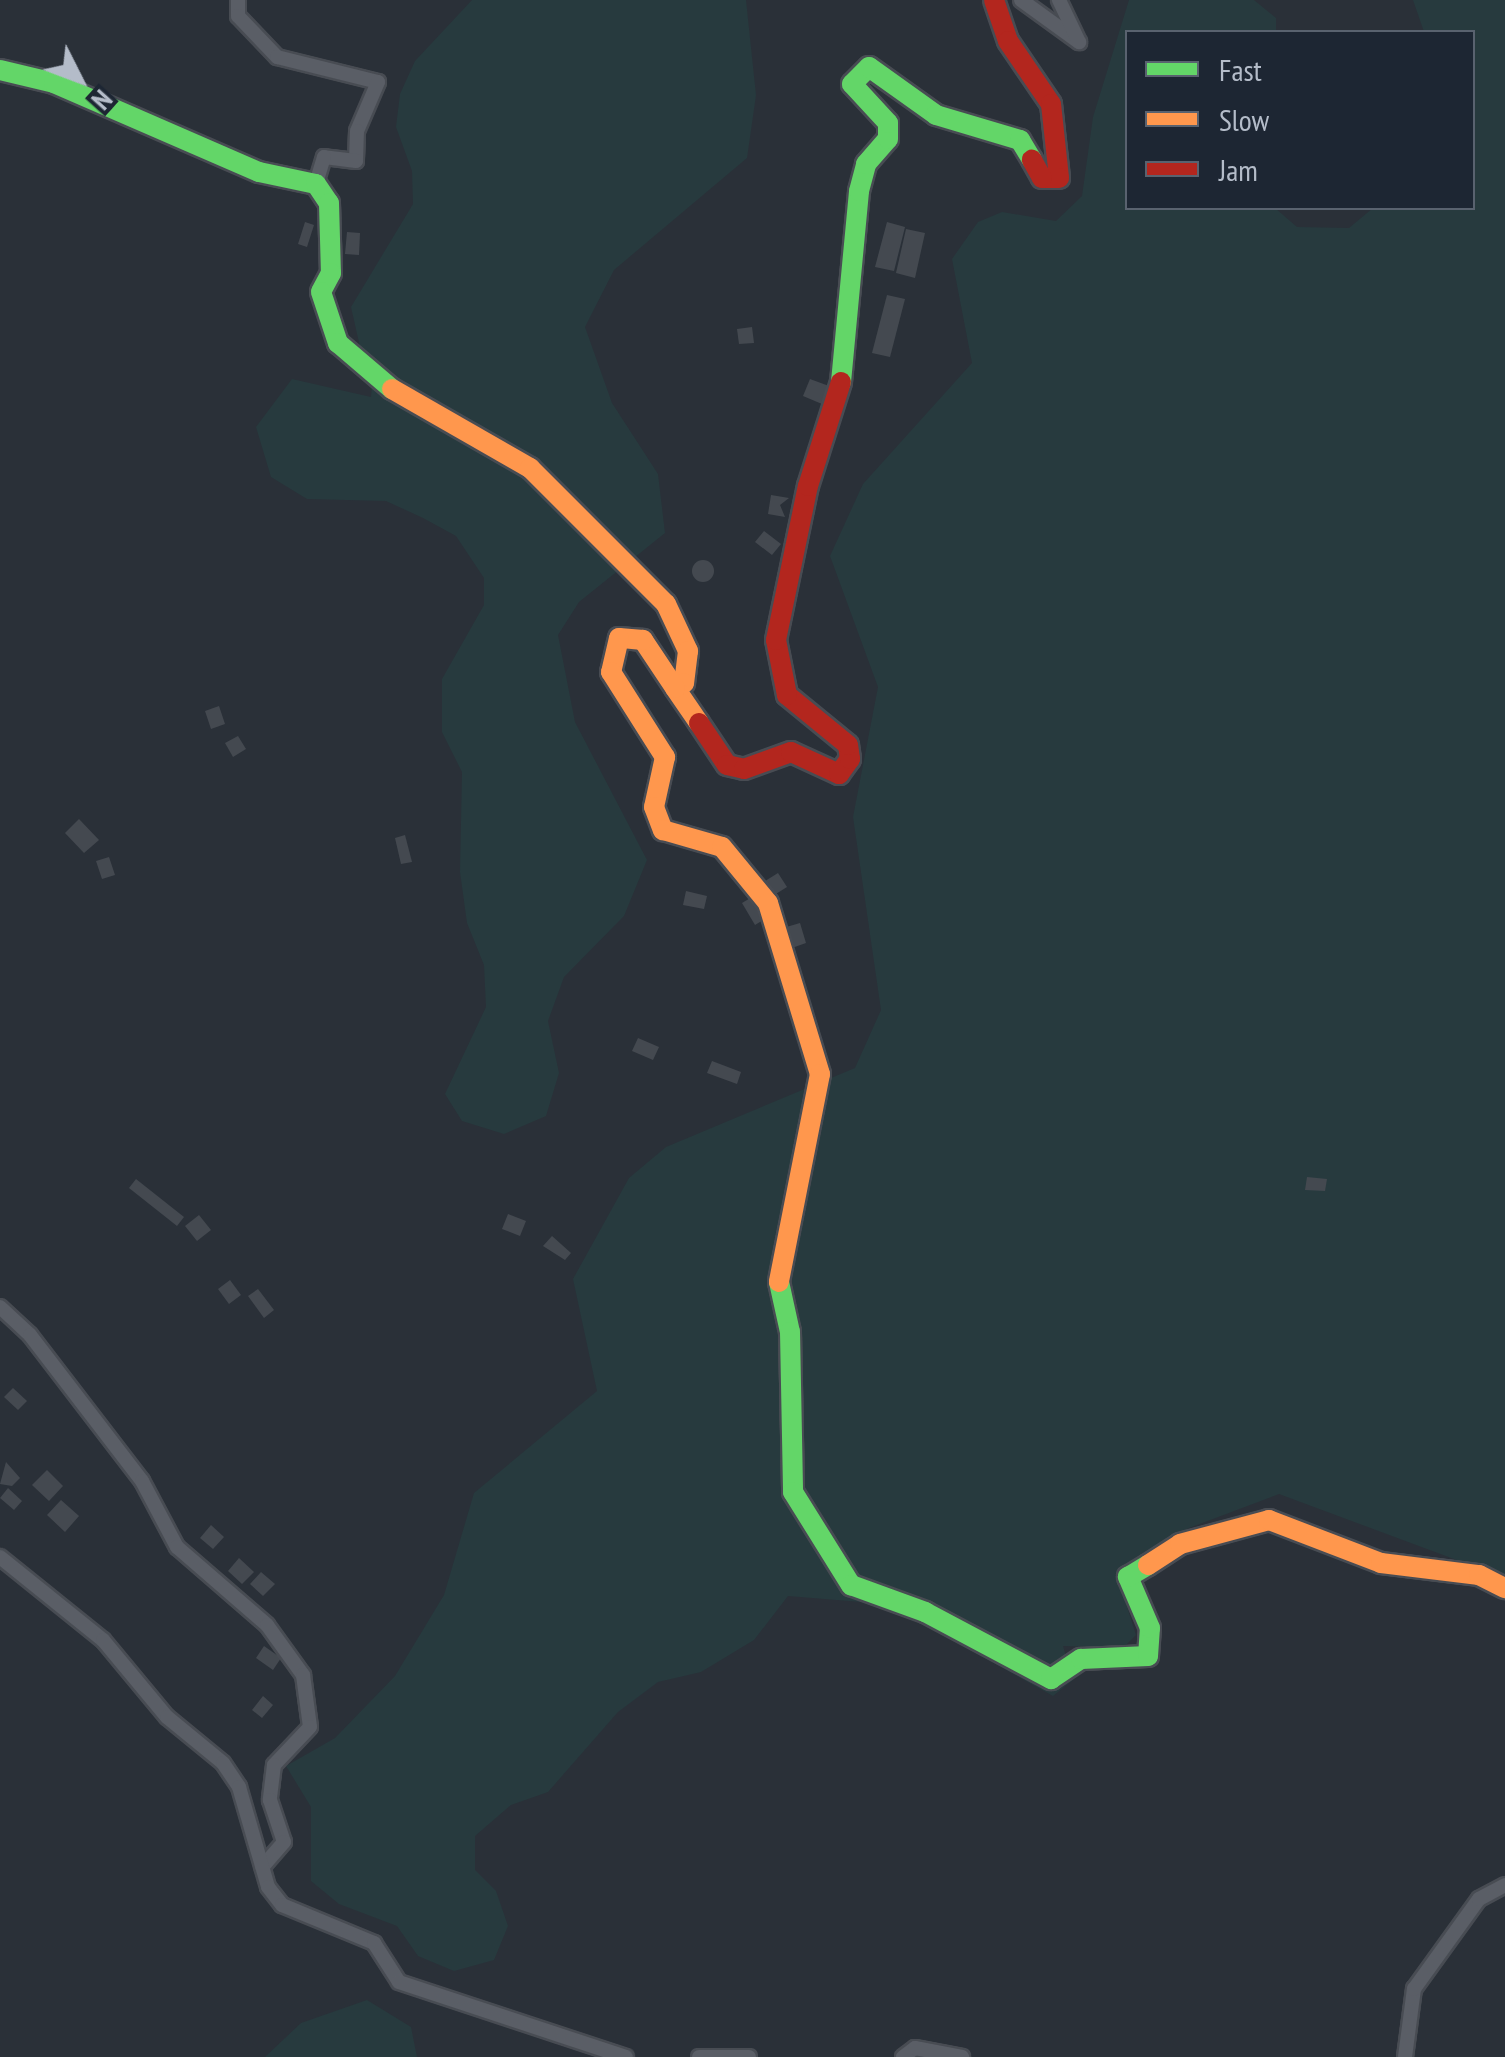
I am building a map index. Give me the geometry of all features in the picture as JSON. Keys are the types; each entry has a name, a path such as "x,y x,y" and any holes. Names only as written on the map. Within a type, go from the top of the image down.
{"street":[{"path":"238,0 238,16 277,57 378,82 357,131 356,161 324,157 316,184"},
{"path":"994,0 1008,41 1051,104 1059,178 1042,178 1020,140 936,115 869,67 852,84 888,123 888,139 866,164 859,191 840,386 808,486 776,640 787,695 848,745 850,758 839,774 792,752 744,769 727,765 643,640 618,638 611,672 665,757 654,807 663,830 722,848 768,903 820,1074 798,1208 777,1273 790,1332 793,1492 851,1585 926,1612 1051,1679 1081,1659 1148,1656 1150,1628 1128,1577 1180,1544 1269,1520 1382,1562 1479,1575 1505,1588"},
{"path":"1020,0 1079,42 1059,0"},
{"path":"0,70 54,83 259,172 316,184 330,203 330,273 320,292 338,343 406,401 530,468 666,604 688,652 684,683 675,688"},
{"path":"0,1308 30,1335 142,1481 177,1547 268,1625 303,1675 310,1727 274,1765 270,1800 284,1842 262,1866"},
{"path":"0,1558 103,1640 166,1717 224,1763 239,1787 262,1866 282,1905 374,1943 399,1982 626,2057"},
{"path":"1405,2057 1414,1989 1479,1899 1505,1885"},
{"path":"903,2057 915,2048 962,2057"},
{"path":"699,2057 748,2057"}],"green space":[{"path":"472,0 746,0 756,95 747,158 614,270 585,327 612,403 658,474 665,533 579,602 558,635 575,722 647,860 624,916 564,977 548,1021 559,1073 546,1116 504,1134 462,1121 445,1094 486,1007 484,965 467,923 460,872 462,772 442,732 442,679 484,605 484,578 456,536 423,518 386,501 307,499 271,477 256,427 292,379 371,397 374,360 360,347 351,307 413,204 412,171 396,127 400,94 415,61"},
{"path":"1129,0 1254,0 1276,18 1276,30 1125,30 1125,210 1277,210 1297,227 1349,228 1371,210 1475,210 1475,30 1423,30 1413,0 1505,0 1505,1578 1279,1494 1189,1528 1116,1572 1136,1635 1123,1648 1063,1646 1073,1680 1053,1696 923,1624 861,1602 788,1596 754,1640 701,1672 658,1682 618,1712 548,1792 511,1805 475,1836 475,1870 496,1891 508,1926 494,1960 454,1971 418,1956 397,1926 339,1904 311,1881 311,1807 286,1766 335,1738 395,1676 444,1595 474,1493 597,1391 573,1279 629,1178 666,1147 855,1068 881,1010 853,817 878,687 830,556 863,484 972,363 952,259 978,222 1002,212 1056,221 1082,196 1093,117"},
{"path":"367,2000 411,2027 417,2057 265,2057 301,2023"}],"building":[{"path":"305,222 314,225 307,247 298,244"},
{"path":"887,222 905,227 894,271 875,267"},
{"path":"906,229 925,233 915,278 896,273"},
{"path":"347,232 360,233 359,255 345,254"},
{"path":"887,295 905,299 890,357 872,353"},
{"path":"752,327 754,343 739,344 737,329"},
{"path":"810,379 829,386 822,404 803,396"},
{"path":"771,495 789,498 780,505 785,517 768,514"},
{"path":"764,531 781,544 772,555 755,542"},
{"path":"699,560 707,560 714,571 707,582 699,582 692,575 692,567"},
{"path":"219,706 225,724 211,729 205,711"},
{"path":"238,736 246,749 233,757 225,743"},
{"path":"79,819 99,840 84,853 65,833"},
{"path":"405,835 412,862 401,864 395,838"},
{"path":"109,857 115,875 102,879 96,861"},
{"path":"778,873 787,887 771,897 762,883"},
{"path":"686,891 707,896 704,909 683,905"},
{"path":"752,897 765,919 755,925 742,903"},
{"path":"800,923 806,943 789,949 783,928"},
{"path":"638,1038 659,1047 653,1060 632,1051"},
{"path":"712,1061 741,1072 737,1084 707,1073"},
{"path":"1307,1177 1327,1179 1325,1191 1305,1190"},
{"path":"136,1179 184,1217 177,1226 129,1188"},
{"path":"508,1214 526,1221 520,1236 502,1229"},
{"path":"199,1215 211,1230 197,1241 185,1226"},
{"path":"552,1236 571,1253 565,1260 543,1246"},
{"path":"230,1280 241,1295 229,1304 218,1289"},
{"path":"258,1289 274,1310 264,1318 248,1296"},
{"path":"13,1388 27,1401 18,1410 4,1397"},
{"path":"6,1462 20,1478 12,1486 0,1484"},
{"path":"47,1470 63,1486 49,1501 32,1485"},
{"path":"8,1488 22,1501 14,1510 0,1498"},
{"path":"61,1500 79,1516 65,1532 47,1515"},
{"path":"211,1525 224,1537 213,1549 200,1538"},
{"path":"239,1558 254,1572 242,1584 228,1571"},
{"path":"261,1572 275,1584 263,1596 250,1584"},
{"path":"264,1646 281,1658 273,1670 256,1658"},
{"path":"263,1696 273,1705 262,1718 252,1710"}],"traffic: fast":[{"path":"841,382 859,191 866,164 888,139 888,123 852,84 869,67 936,115 1020,140 1032,160"},
{"path":"0,70 54,83 259,172 316,184 329,203 331,273 321,292 338,343 392,389"},
{"path":"779,1282 790,1332 793,1492 851,1585 925,1612 1051,1679 1081,1659 1148,1656 1150,1628 1128,1577 1148,1565"}],"traffic: slow":[{"path":"392,389 530,468 666,604 688,651 684,683 675,688 699,723"},
{"path":"675,688 643,640 619,638 611,672 665,757 654,807 663,830 722,847 768,903 820,1074 779,1282"},
{"path":"1148,1565 1180,1544 1269,1520 1381,1563 1479,1575 1505,1588"}],"traffic: jam":[{"path":"994,0 1008,41 1051,104 1059,178 1042,178 1032,160"},
{"path":"699,723 727,765 744,769 791,752 839,774 850,759 848,745 787,695 776,640 808,486 841,382"}]}
